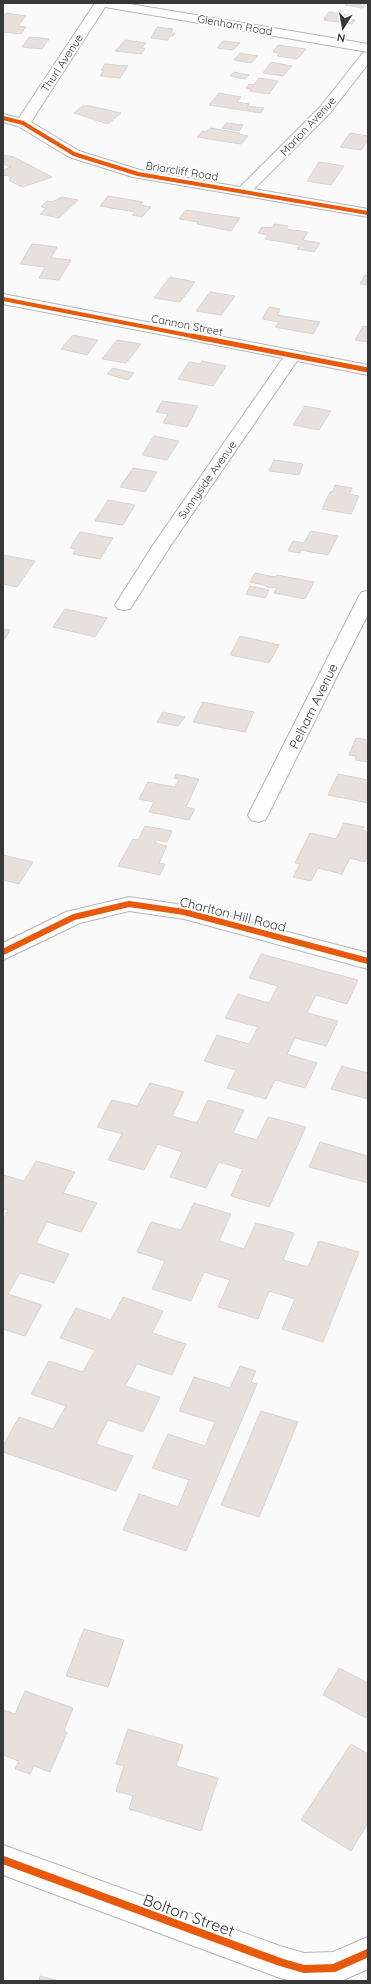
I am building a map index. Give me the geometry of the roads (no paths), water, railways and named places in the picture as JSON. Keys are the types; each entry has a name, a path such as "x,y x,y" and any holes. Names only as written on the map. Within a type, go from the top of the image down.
{"street":[{"name":"Glenham Road","path":"101,3 368,48"},
{"name":"Thurl Avenue","path":"23,122 101,3"},
{"name":"Marion Avenue","path":"243,192 325,110 368,56"},
{"name":"Briarcliff Road","path":"3,118 23,122 74,154 138,174 368,213"},
{"name":"Cannon Street","path":"3,299 368,370"},
{"name":"Sunnyside Avenue","path":"124,605 162,545 293,356"},
{"name":"Pelham Avenue","path":"258,815 368,596"},
{"name":"Charlton Hill Road","path":"3,952 74,917 129,904 184,912 368,961"},
{"name":"Bolton Street","path":"3,1860 280,1962 304,1969 334,1968 368,1953"}]}
